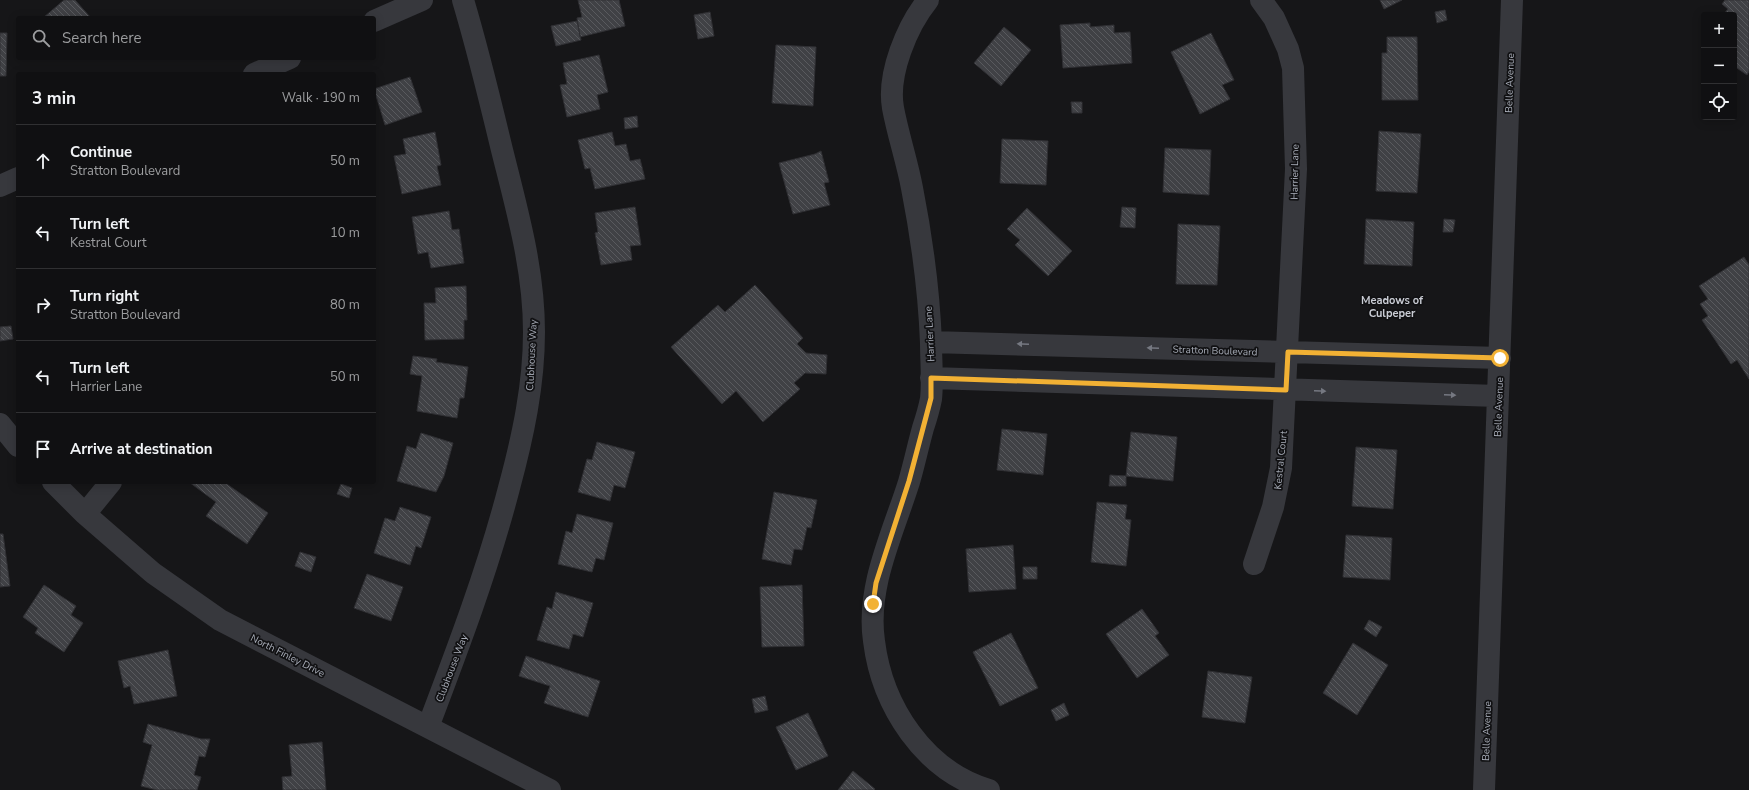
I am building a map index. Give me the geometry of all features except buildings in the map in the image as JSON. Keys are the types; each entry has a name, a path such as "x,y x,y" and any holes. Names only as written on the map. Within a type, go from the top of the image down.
{"street":[{"path":"376,20 422,0"},
{"name":"Clubhouse Way","path":"428,727 462,638 500,524 524,432 532,368 534,331 530,274 522,230 463,0"},
{"name":"Harrier Lane","path":"928,0 918,12 903,41 894,73 893,106 912,187 925,268 931,342 931,398 909,481 876,583 873,604 873,640 883,683 898,716 919,745 946,769 989,790"},
{"name":"Harrier Lane","path":"1261,0 1274,18 1288,48 1293,68 1296,169 1288,352"},
{"name":"Belle Avenue","path":"1484,790 1512,0"},
{"path":"258,72 286,60"},
{"path":"0,186 16,179"},
{"name":"Stratton Boulevard","path":"931,342 1500,358"},
{"name":"Kestral Court","path":"1254,564 1273,507 1280,468 1288,352"},
{"path":"931,378 1498,396"},
{"path":"0,424 16,444"},
{"name":"North Finley Drive","path":"55,484 85,514 153,573 220,620 550,790"},
{"path":"85,514 109,484"}],"district":[{"name":"Meadows of Culpeper","path":"1392,306"}],"route":[{"path":"873,604 876,583 909,481 931,398 931,378 1286,390 1288,352 1500,358"}]}
